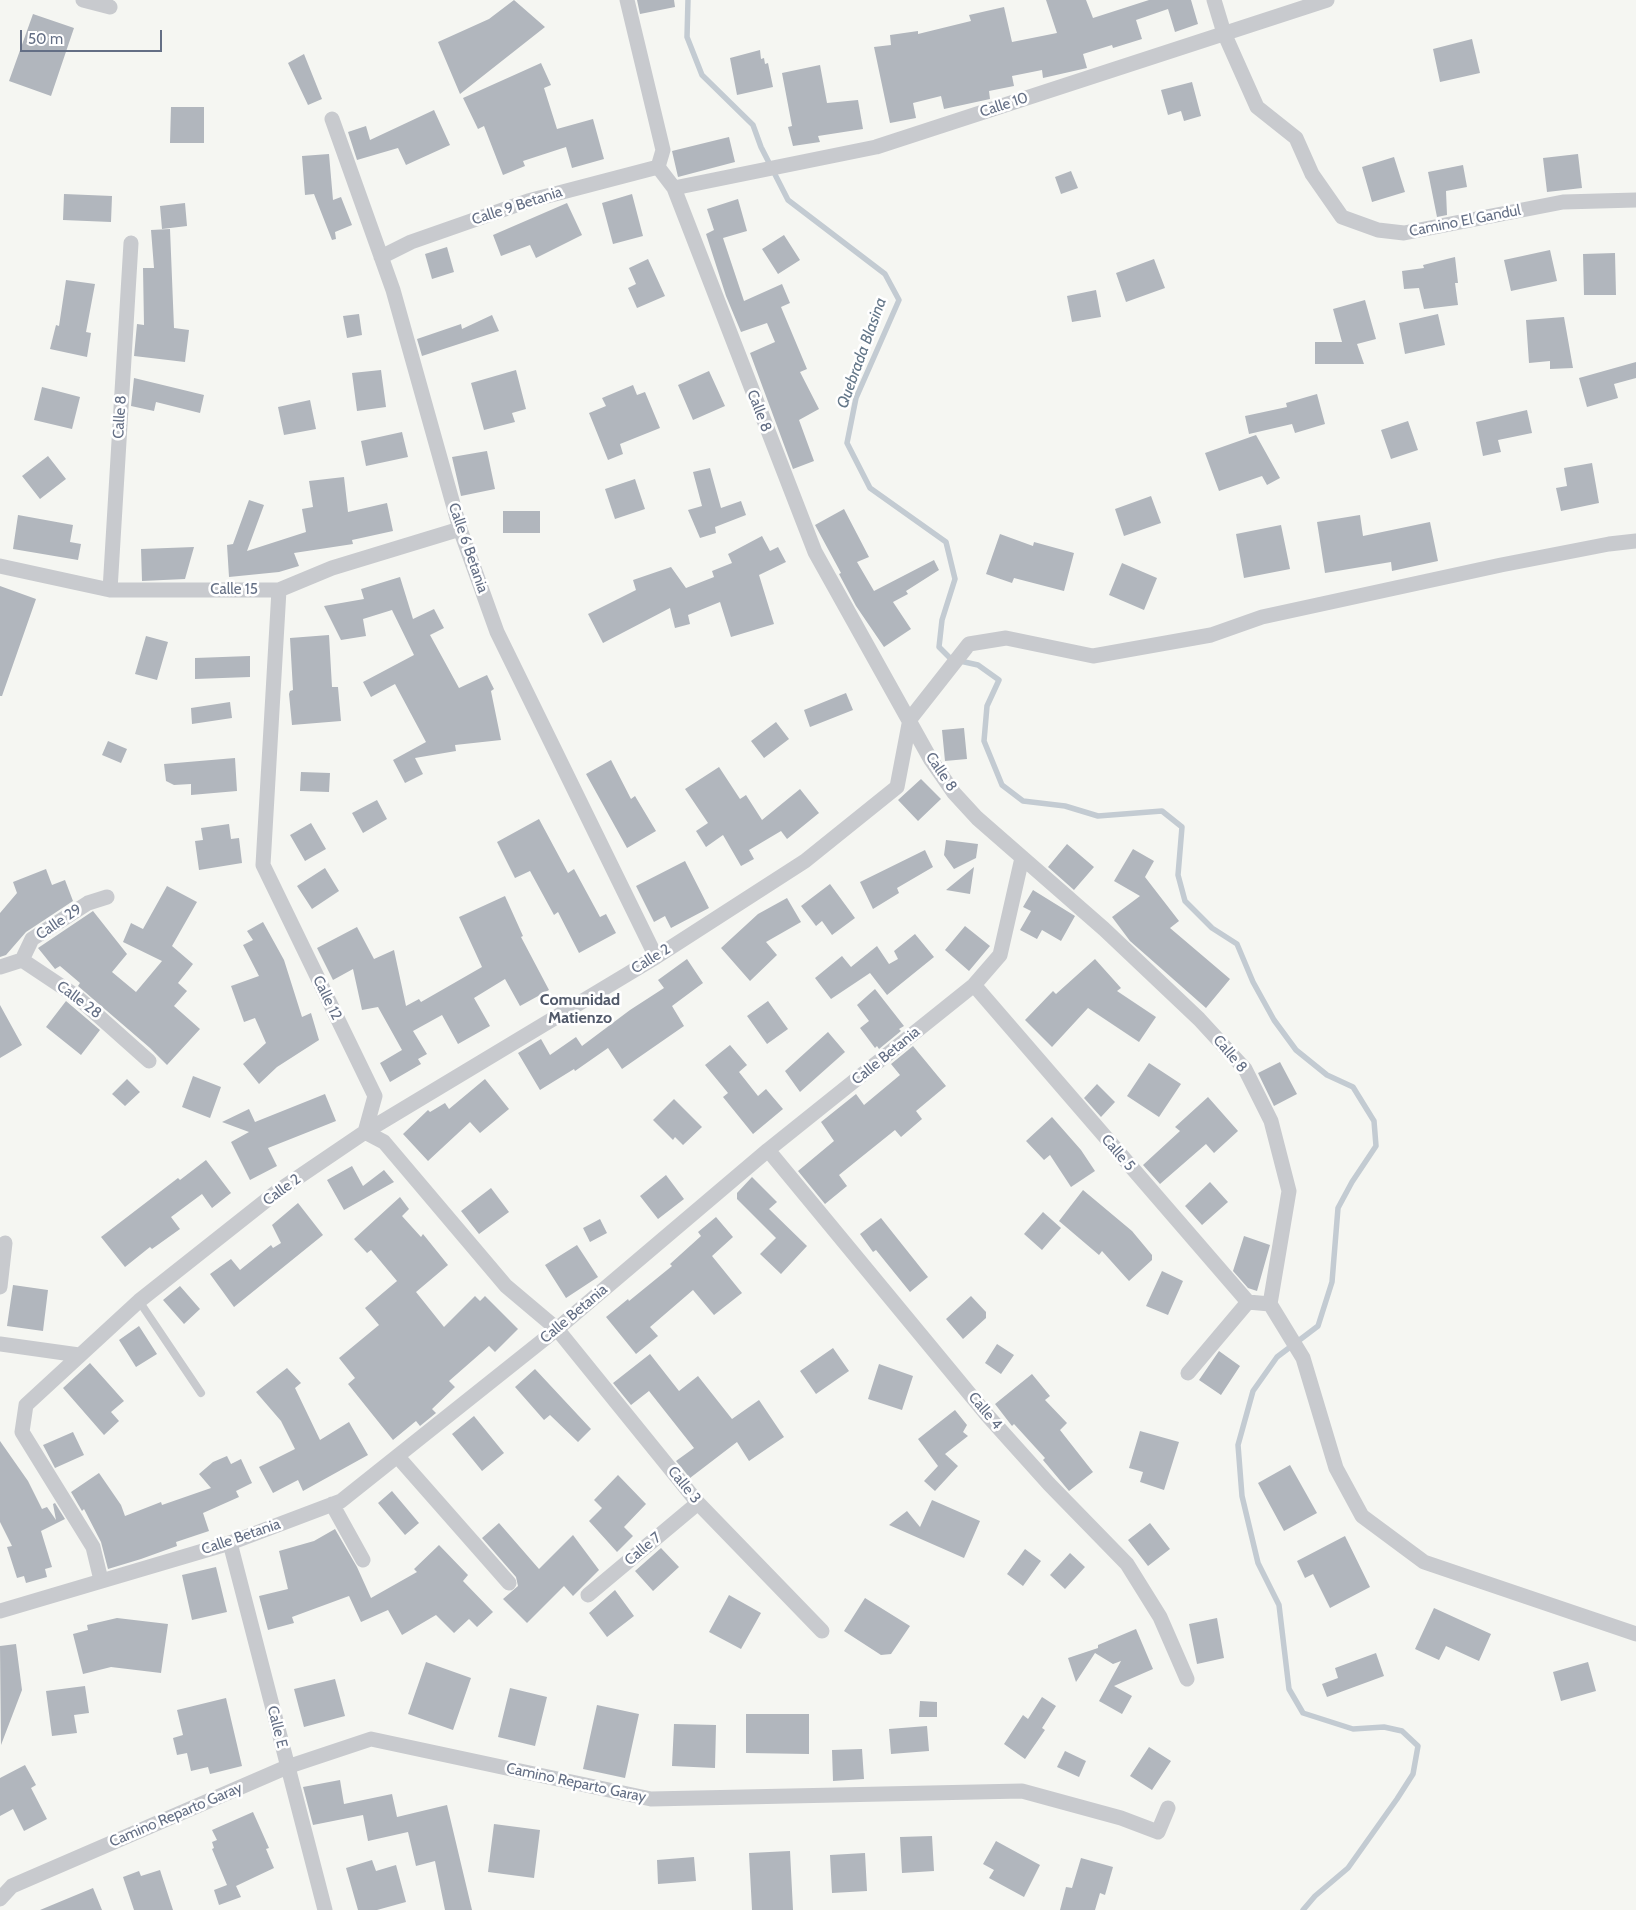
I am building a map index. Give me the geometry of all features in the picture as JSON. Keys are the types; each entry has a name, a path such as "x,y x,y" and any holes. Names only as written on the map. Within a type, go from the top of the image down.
{"street":[{"path":"83,0 110,7"},
{"path":"627,0 663,150 658,167"},
{"name":"Camino El Gandul","path":"1214,0 1224,33 1258,107 1296,138 1312,174 1342,217 1378,230 1404,233 1563,202 1636,200"},
{"name":"Calle 10","path":"674,188 876,147 1327,0"},
{"name":"Calle 6 Betania","path":"332,119 393,290 460,529 497,632 656,957"},
{"name":"Calle 8","path":"658,167 674,188 815,552 910,719 931,760 954,793 1022,858 1104,929 1199,1019 1245,1069 1271,1121 1289,1191 1270,1304"},
{"name":"Calle 9 Betania","path":"381,257 411,242 528,201 658,167"},
{"name":"Calle 8","path":"110,590 131,244"},
{"name":"Calle 15","path":"0,566 110,590 279,590 332,568 460,529"},
{"path":"910,719 970,644 1006,638 1093,656 1211,635 1262,618 1501,565 1636,540"},
{"name":"Calle 12","path":"279,590 263,865 374,1096 365,1132"},
{"name":"Calle 2","path":"101,1580 92,1547 22,1432 26,1405 139,1301 278,1191 365,1132 656,957 805,861 897,787 910,719"},
{"name":"Calle Betania","path":"0,1611 230,1543 341,1501 557,1329 768,1150 974,985 1000,955 1022,858"},
{"name":"Calle 29","path":"22,960 32,939 88,903 107,897"},
{"path":"0,967 22,960"},
{"name":"Calle 28","path":"22,960 76,996 149,1060"},
{"name":"Calle 5","path":"974,985 1248,1302"},
{"path":"365,1132 384,1142 506,1286 557,1329"},
{"name":"Calle 4","path":"768,1150 987,1415 1049,1484 1127,1564 1160,1617 1187,1679"},
{"path":"0,1287 5,1243"},
{"path":"1188,1373 1248,1302 1270,1304 1301,1355 1336,1468 1362,1516 1424,1562 1636,1634"},
{"name":"Calle 3","path":"557,1329 698,1503 822,1631"},
{"path":"0,1344 79,1355"},
{"path":"398,1457 510,1583"},
{"name":"Calle 7","path":"588,1595 698,1503"},
{"path":"332,1504 364,1560"},
{"name":"Calle E","path":"230,1543 325,1910"},
{"name":"Camino Reparto Garay","path":"0,1899 12,1886 287,1767 371,1739 651,1799 1022,1791 1121,1818 1158,1832 1168,1808"}],"lane":[{"path":"139,1301 201,1393"}],"building":[{"path":"514,0 545,27 460,94 438,42 489,19"},
{"path":"637,0 674,0 675,7 640,14"},
{"path":"1046,0 1086,0 1093,18 1149,0 1191,0 1198,24 1175,32 1168,9 1136,20 1142,39 1113,48 1112,45 1083,54 1087,68 1043,78 1042,70 1012,76 1014,86 989,91 990,99 944,109 941,96 913,103 916,118 890,123 874,47 891,45 890,35 918,31 918,34 971,21 969,15 1004,7 1012,42 1057,33"},
{"path":"33,14 74,28 51,96 9,81"},
{"path":"1472,39 1480,73 1440,82 1433,49"},
{"path":"760,50 761,59 764,58 765,64 768,63 773,87 737,95 730,58"},
{"path":"304,54 322,99 308,105 288,63"},
{"path":"541,63 551,85 544,88 557,129 593,119 604,159 572,168 566,147 523,161 525,166 503,175 484,126 478,129 463,98"},
{"path":"820,65 827,103 858,100 863,129 818,136 820,142 793,146 788,127 792,126 782,73"},
{"path":"1192,82 1201,116 1184,121 1181,111 1168,115 1161,90"},
{"path":"171,107 204,107 204,143 170,143"},
{"path":"434,110 450,145 406,165 398,148 357,160 348,132 366,126 370,140"},
{"path":"729,137 735,162 678,177 672,151"},
{"path":"329,154 333,200 341,197 352,225 335,232 336,239 332,240 314,194 305,195 302,156"},
{"path":"1578,154 1582,188 1547,192 1543,158"},
{"path":"1394,157 1405,192 1372,202 1362,167"},
{"path":"1463,165 1467,187 1446,191 1447,215 1437,217 1428,172"},
{"path":"1071,171 1078,188 1061,194 1055,177"},
{"path":"64,194 112,196 111,222 63,220"},
{"path":"632,194 643,236 613,244 602,203"},
{"path":"738,199 747,231 723,238 744,301 782,284 790,303 781,307 807,369 800,372 819,409 799,420 814,461 793,469 750,353 775,342 767,323 741,332 726,296 706,234 714,230 707,209"},
{"path":"185,203 187,226 162,229 160,206"},
{"path":"567,203 582,235 536,258 530,245 501,256 493,235"},
{"path":"170,229 174,328 189,330 185,362 134,356 137,324 144,325 143,268 154,268 151,230"},
{"path":"784,235 800,260 778,274 762,249"},
{"path":"447,247 454,272 432,279 425,254"},
{"path":"1550,250 1557,281 1511,291 1504,260"},
{"path":"1615,253 1616,295 1584,295 1583,254"},
{"path":"1455,257 1458,283 1455,283 1458,305 1424,309 1419,288 1404,289 1402,271 1424,268 1423,265"},
{"path":"648,259 665,296 637,308 628,288 636,284 629,268"},
{"path":"1154,259 1165,288 1126,302 1116,273"},
{"path":"66,280 95,284 86,332 91,333 87,357 50,349 56,325 59,326"},
{"path":"1096,290 1101,317 1072,322 1067,296"},
{"path":"1365,300 1376,339 1357,344 1364,364 1315,364 1315,342 1342,342 1333,309"},
{"path":"359,314 362,335 347,338 343,316"},
{"path":"1438,314 1445,345 1405,354 1399,323"},
{"path":"492,315 499,331 422,356 417,339 461,324 462,329"},
{"path":"1564,317 1573,368 1550,369 1550,361 1529,363 1526,320"},
{"path":"1636,362 1636,378 1614,384 1618,398 1587,407 1579,378"},
{"path":"381,370 386,407 357,411 352,373"},
{"path":"516,370 526,409 512,413 515,422 484,430 471,383"},
{"path":"709,371 725,406 693,420 678,385"},
{"path":"134,378 204,395 200,413 156,402 154,411 131,406"},
{"path":"633,385 637,395 645,392 660,428 620,444 623,454 608,460 589,413 606,406 602,398"},
{"path":"42,387 80,397 72,429 34,420"},
{"path":"1317,394 1325,424 1295,433 1292,424 1249,434 1245,416 1287,407 1286,403"},
{"path":"310,400 316,429 284,435 278,407"},
{"path":"1527,410 1532,433 1498,440 1501,452 1483,456 1476,422"},
{"path":"1408,421 1418,450 1391,459 1381,430"},
{"path":"402,432 408,457 366,466 361,441"},
{"path":"1256,435 1280,478 1267,485 1262,476 1219,491 1205,453"},
{"path":"487,451 495,489 461,496 452,457"},
{"path":"48,456 66,479 40,499 22,476"},
{"path":"1592,463 1599,503 1561,511 1556,488 1567,486 1564,468"},
{"path":"710,468 721,508 741,501 746,515 715,527 716,533 700,538 688,510 702,506 693,472"},
{"path":"344,477 348,512 387,503 393,531 352,540 353,544 294,553 299,566 279,572 229,577 227,545 233,544 249,500 264,505 247,551 306,532 302,509 313,507 309,481"},
{"path":"635,479 645,509 615,519 605,489"},
{"path":"1151,496 1161,523 1124,536 1115,509"},
{"path":"844,509 869,557 857,562 874,591 934,560 939,570 906,591 908,594 893,602 911,629 884,647 856,606 839,574 841,573 815,525"},
{"path":"503,511 540,511 540,533 503,533"},
{"path":"18,515 73,525 70,542 81,544 78,560 13,549"},
{"path":"1360,515 1363,536 1430,522 1438,561 1392,571 1391,562 1325,573 1317,522"},
{"path":"1281,525 1290,569 1244,578 1236,534"},
{"path":"1000,534 1033,546 1034,542 1074,553 1064,591 1014,578 1012,583 986,574"},
{"path":"762,536 770,551 778,547 786,562 759,575 774,624 731,637 720,602 688,615 690,624 675,628 670,608 603,643 588,614 636,590 633,580 671,567 686,588 714,577 712,571 732,563 728,554"},
{"path":"194,547 185,579 142,581 141,549"},
{"path":"1122,563 1157,578 1144,610 1109,595"},
{"path":"400,577 413,619 434,609 444,628 430,635 459,688 487,675 494,689 491,691 501,740 455,745 456,751 415,758 423,774 405,783 393,760 426,742 395,684 371,697 363,682 414,655 392,610 363,619 366,636 341,640 324,606 364,599 361,589"},
{"path":"0,586 36,599 2,696 0,696"},
{"path":"329,635 332,687 338,687 341,721 292,725 289,694 293,690 290,638"},
{"path":"146,636 168,642 157,680 135,674"},
{"path":"250,656 250,677 195,679 195,658"},
{"path":"846,693 853,710 810,727 804,710"},
{"path":"230,702 232,718 192,724 191,708"},
{"path":"776,722 789,739 764,758 751,741"},
{"path":"964,728 967,759 945,761 942,730"},
{"path":"108,741 127,749 121,763 102,755"},
{"path":"235,758 237,791 191,795 191,784 174,785 166,781 164,764"},
{"path":"611,760 631,799 635,796 656,831 627,848 586,774"},
{"path":"719,767 740,799 746,795 762,820 800,789 819,813 787,839 781,831 749,850 754,859 741,866 723,835 706,847 696,831 708,823 685,789"},
{"path":"301,772 330,773 329,792 300,791"},
{"path":"921,779 941,799 918,821 898,800"},
{"path":"377,800 387,819 363,833 352,813"},
{"path":"539,819 568,873 574,869 600,917 606,914 616,933 579,953 558,912 554,915 530,871 515,878 497,842"},
{"path":"311,823 326,849 305,861 290,835"},
{"path":"229,824 231,839 239,838 242,863 199,870 195,841 203,840 201,828"},
{"path":"946,840 978,844 976,858 954,869 944,855"},
{"path":"1067,844 1094,867 1074,890 1048,867"},
{"path":"1133,849 1154,861 1145,877 1179,921 1170,928 1230,979 1206,1008 1130,941 1112,917 1140,896 1114,881"},
{"path":"925,850 933,867 897,888 899,893 873,909 860,882"},
{"path":"685,861 709,908 671,928 665,916 654,922 636,886"},
{"path":"974,867 970,894 946,890"},
{"path":"325,868 339,891 312,909 297,886"},
{"path":"46,869 52,885 65,880 73,901 26,932 6,955 0,957 0,913 17,893 13,882"},
{"path":"830,884 855,918 832,935 822,921 816,926 801,906"},
{"path":"167,886 197,902 172,946 193,964 178,983 187,991 174,1006 200,1029 167,1065 78,986 80,983 60,966 55,969 38,948 93,911 127,954 112,972 136,992 162,961 123,942 131,923 143,929"},
{"path":"1033,890 1075,916 1061,941 1042,930 1037,939 1020,930 1031,911 1023,907"},
{"path":"505,896 523,936 521,937 549,990 520,1006 505,979 474,998 490,1026 458,1044 442,1015 413,1031 427,1054 418,1059 421,1064 390,1082 380,1063 402,1050 378,1007 362,1010 353,969 333,980 317,948 357,927 374,959 394,950 406,1006 419,999 421,1002 482,967 459,917"},
{"path":"787,898 801,922 766,942 777,955 750,981 721,948 758,914"},
{"path":"263,922 284,960 302,1017 311,1013 319,1040 277,1067 259,1084 243,1064 266,1043 255,1018 244,1022 231,986 259,976 243,945 253,940 247,931"},
{"path":"965,926 990,946 969,971 945,950"},
{"path":"915,934 934,957 887,995 870,973 831,999 815,978 842,956 851,967 877,946 889,964 898,959 894,951"},
{"path":"687,959 703,983 672,1006 684,1026 622,1069 608,1048 575,1071 574,1069 540,1090 518,1053 541,1039 550,1055 576,1037 582,1046 630,1010 664,988 658,980"},
{"path":"1095,959 1121,988 1117,991 1156,1017 1139,1042 1088,1008 1052,1047 1025,1020 1053,991 1056,994"},
{"path":"875,989 904,1026 899,1029 901,1031 879,1049 877,1046 875,1048 860,1028 869,1021 857,1005"},
{"path":"66,1001 100,1030 81,1055 46,1027"},
{"path":"768,1001 788,1029 767,1044 747,1016"},
{"path":"0,1005 22,1045 0,1058"},
{"path":"828,1032 845,1052 800,1092 785,1071"},
{"path":"730,1045 747,1065 739,1072 758,1096 766,1089 783,1109 753,1134 723,1097 728,1093 705,1065"},
{"path":"913,1046 946,1086 916,1111 922,1119 901,1137 895,1130 839,1175 847,1186 825,1204 798,1171 834,1141 821,1122 856,1094 864,1105 900,1075 891,1064"},
{"path":"1280,1062 1297,1094 1274,1106 1258,1073"},
{"path":"1149,1063 1181,1084 1159,1117 1127,1096"},
{"path":"193,1076 221,1087 210,1118 182,1107"},
{"path":"127,1079 140,1092 125,1106 112,1094"},
{"path":"485,1079 509,1109 480,1133 470,1122 428,1161 403,1134 428,1110 430,1112 445,1103 449,1109"},
{"path":"1097,1084 1115,1102 1101,1117 1084,1098"},
{"path":"325,1094 336,1121 268,1148 277,1166 250,1180 231,1142 249,1132 222,1122 249,1109 255,1122"},
{"path":"1208,1097 1238,1131 1214,1153 1206,1144 1160,1184 1143,1165 1180,1131 1175,1127"},
{"path":"674,1099 702,1127 683,1145 675,1137 673,1140 653,1120"},
{"path":"1052,1117 1081,1150 1095,1171 1071,1187 1050,1155 1044,1160 1026,1141"},
{"path":"206,1160 231,1193 212,1208 202,1194 171,1217 180,1229 152,1249 150,1247 125,1267 101,1237 178,1178 180,1180"},
{"path":"352,1166 363,1186 384,1170 394,1182 344,1210 327,1180"},
{"path":"666,1175 684,1199 658,1219 640,1196"},
{"path":"752,1177 777,1202 769,1209 807,1246 781,1274 760,1254 776,1238 737,1199 737,1193"},
{"path":"1210,1182 1228,1202 1202,1225 1185,1206"},
{"path":"491,1188 509,1212 479,1234 461,1211"},
{"path":"1083,1190 1132,1231 1152,1255 1152,1260 1129,1281 1102,1251 1099,1255 1059,1221"},
{"path":"400,1197 409,1209 402,1216 421,1237 423,1234 448,1265 416,1292 444,1327 475,1296 480,1301 485,1296 518,1329 495,1352 489,1346 449,1381 455,1387 432,1409 436,1413 420,1426 416,1421 393,1440 348,1384 355,1378 339,1358 379,1325 365,1308 397,1281 371,1250 367,1253 354,1239"},
{"path":"298,1203 323,1235 234,1307 210,1274 231,1259 240,1270 271,1245 273,1248 281,1243 272,1225"},
{"path":"1043,1212 1061,1228 1042,1250 1024,1234"},
{"path":"716,1217 733,1237 712,1256 742,1293 714,1315 693,1290 650,1327 658,1336 636,1354 606,1317 672,1266 670,1264 701,1236 698,1232"},
{"path":"881,1218 928,1277 910,1292 876,1250 873,1252 860,1234"},
{"path":"600,1219 607,1233 590,1242 583,1228"},
{"path":"1244,1236 1270,1245 1257,1291 1248,1288 1233,1271"},
{"path":"577,1245 598,1277 566,1298 545,1265"},
{"path":"1162,1271 1183,1281 1168,1315 1146,1306"},
{"path":"13,1285 48,1290 43,1331 7,1326"},
{"path":"180,1286 200,1309 184,1324 163,1300"},
{"path":"971,1296 986,1312 986,1318 963,1339 946,1319"},
{"path":"139,1326 157,1354 136,1367 119,1340"},
{"path":"997,1344 1014,1355 1001,1374 985,1363"},
{"path":"833,1348 849,1371 816,1394 800,1371"},
{"path":"1219,1351 1240,1366 1221,1395 1199,1380"},
{"path":"650,1354 679,1391 698,1376 732,1419 759,1400 784,1437 749,1461 737,1442 690,1478 676,1461 694,1448 649,1391 631,1405 613,1383"},
{"path":"90,1363 124,1401 111,1412 119,1421 104,1435 63,1388"},
{"path":"879,1364 913,1376 902,1410 868,1399"},
{"path":"287,1368 301,1383 295,1388 320,1440 349,1422 368,1455 303,1491 298,1480 273,1493 259,1467 295,1449 281,1421 256,1392"},
{"path":"535,1369 591,1429 578,1442 550,1415 544,1420 515,1387"},
{"path":"1032,1374 1050,1396 1045,1400 1067,1423 1060,1430 1093,1472 1069,1491 1043,1460 1045,1458 1014,1424 1012,1426 995,1404"},
{"path":"955,1410 967,1425 963,1432 968,1436 945,1454 958,1466 935,1491 924,1481 938,1466 918,1439"},
{"path":"474,1416 504,1453 482,1471 452,1434"},
{"path":"1140,1431 1179,1442 1164,1490 1140,1482 1143,1472 1129,1468"},
{"path":"73,1432 84,1455 55,1468 43,1445"},
{"path":"0,1441 28,1481 42,1509 47,1507 56,1520 53,1504 55,1503 65,1519 41,1531 52,1567 45,1569 47,1577 26,1583 24,1576 17,1578 7,1547 12,1546 0,1522"},
{"path":"227,1456 231,1464 241,1459 252,1483 236,1491 239,1497 203,1513 209,1531 176,1542 177,1546 108,1569 101,1542 84,1509 82,1511 71,1492 99,1473 121,1505 125,1516 161,1502 162,1505 211,1488 199,1474 213,1462"},
{"path":"1290,1465 1317,1513 1284,1531 1258,1483"},
{"path":"618,1475 646,1504 624,1527 633,1536 617,1552 589,1521 602,1508 594,1500"},
{"path":"392,1491 419,1523 405,1535 378,1503"},
{"path":"932,1500 980,1521 964,1558 889,1525 907,1511 920,1527"},
{"path":"499,1523 539,1569 573,1535 599,1570 573,1596 564,1586 527,1623 503,1599 518,1586 516,1577 482,1538"},
{"path":"1150,1523 1170,1549 1148,1566 1128,1540"},
{"path":"335,1529 357,1567 371,1598 417,1572 414,1569 439,1545 468,1575 463,1581 493,1612 477,1627 469,1619 454,1633 436,1615 402,1635 388,1610 361,1622 349,1596 292,1617 294,1623 268,1630 259,1596 288,1589 279,1551 314,1541"},
{"path":"1345,1536 1370,1587 1330,1608 1313,1574 1305,1578 1297,1561"},
{"path":"661,1548 679,1567 653,1591 635,1571"},
{"path":"1025,1549 1041,1561 1023,1586 1007,1574"},
{"path":"1070,1553 1085,1567 1065,1589 1050,1575"},
{"path":"216,1567 227,1612 192,1620 182,1575"},
{"path":"615,1590 634,1616 607,1637 589,1613"},
{"path":"729,1595 761,1613 741,1649 709,1632"},
{"path":"865,1598 910,1626 891,1654 881,1655 844,1631"},
{"path":"1434,1608 1491,1634 1479,1661 1446,1646 1439,1660 1415,1649"},
{"path":"117,1618 168,1624 161,1673 111,1667 83,1674 73,1634 88,1630 87,1625"},
{"path":"1217,1618 1224,1658 1197,1664 1189,1624"},
{"path":"1136,1629 1153,1669 1114,1686 1132,1696 1122,1714 1099,1701 1121,1661 1113,1664 1095,1653 1076,1682 1068,1658 1098,1648 1098,1645"},
{"path":"16,1644 22,1690 1,1745 0,1646"},
{"path":"1376,1653 1384,1676 1327,1697 1322,1684 1338,1678 1335,1668"},
{"path":"426,1662 471,1678 453,1730 408,1714"},
{"path":"1588,1662 1596,1691 1561,1701 1553,1672"},
{"path":"335,1679 345,1716 304,1727 294,1689"},
{"path":"85,1686 89,1713 74,1715 77,1733 52,1736 46,1691"},
{"path":"510,1688 547,1697 535,1746 498,1737"},
{"path":"1042,1697 1056,1706 1042,1728 1045,1730 1025,1759 1004,1744 1023,1715 1028,1719"},
{"path":"226,1698 242,1766 210,1774 208,1767 191,1771 187,1753 177,1755 173,1738 183,1735 177,1710"},
{"path":"920,1701 937,1702 937,1717 919,1717"},
{"path":"597,1705 639,1714 625,1778 583,1769"},
{"path":"746,1714 809,1714 809,1754 746,1753"},
{"path":"674,1724 716,1725 715,1768 672,1766"},
{"path":"927,1726 929,1751 891,1754 889,1729"},
{"path":"1149,1747 1171,1761 1152,1790 1130,1776"},
{"path":"862,1749 864,1779 833,1781 832,1750"},
{"path":"1065,1751 1086,1761 1079,1777 1057,1767"},
{"path":"25,1765 36,1785 31,1788 47,1819 24,1831 13,1809 0,1816 0,1778"},
{"path":"340,1780 344,1804 392,1794 397,1817 447,1805 472,1910 445,1910 435,1861 416,1866 408,1832 368,1841 363,1815 313,1825 303,1787"},
{"path":"253,1812 269,1848 266,1849 274,1868 236,1886 241,1897 219,1905 214,1890 227,1885 212,1849 214,1848 212,1842 217,1840 212,1830"},
{"path":"494,1824 540,1830 534,1878 488,1872"},
{"path":"932,1836 934,1871 902,1873 900,1837"},
{"path":"996,1841 1040,1865 1024,1897 989,1878 994,1870 983,1864"},
{"path":"790,1851 793,1910 752,1910 749,1853"},
{"path":"865,1853 867,1891 832,1893 830,1855"},
{"path":"694,1857 696,1881 658,1884 657,1860"},
{"path":"1081,1858 1113,1867 1105,1895 1100,1893 1095,1910 1060,1910 1066,1887 1072,1888"},
{"path":"372,1860 376,1871 396,1865 406,1902 377,1910 358,1910 346,1868"},
{"path":"160,1870 173,1910 134,1910 123,1877 139,1871 141,1876"},
{"path":"93,1888 102,1910 40,1910"}],"waterway":[{"name":"Quebrada Blasina","path":"688,0 687,37 702,75 753,125 761,147 788,200 885,274 899,300 856,398 847,443 870,488 946,542 955,579 942,620 939,647 951,659 978,665 999,680 987,706 984,741 1002,785 1023,801 1065,806 1098,816 1162,811 1182,827 1178,875 1185,901 1212,928 1237,944 1253,982 1274,1020 1296,1050 1327,1075 1353,1087 1374,1121 1376,1146 1352,1182 1338,1208 1332,1282 1318,1326 1277,1357 1253,1391 1238,1445 1242,1496 1258,1563 1279,1605 1289,1689 1303,1713 1353,1729 1384,1727 1402,1731 1418,1746 1413,1774 1397,1799 1348,1868 1315,1896 1303,1910"}],"district":[{"name":"Comunidad Matienzo","path":"580,1009"}]}
